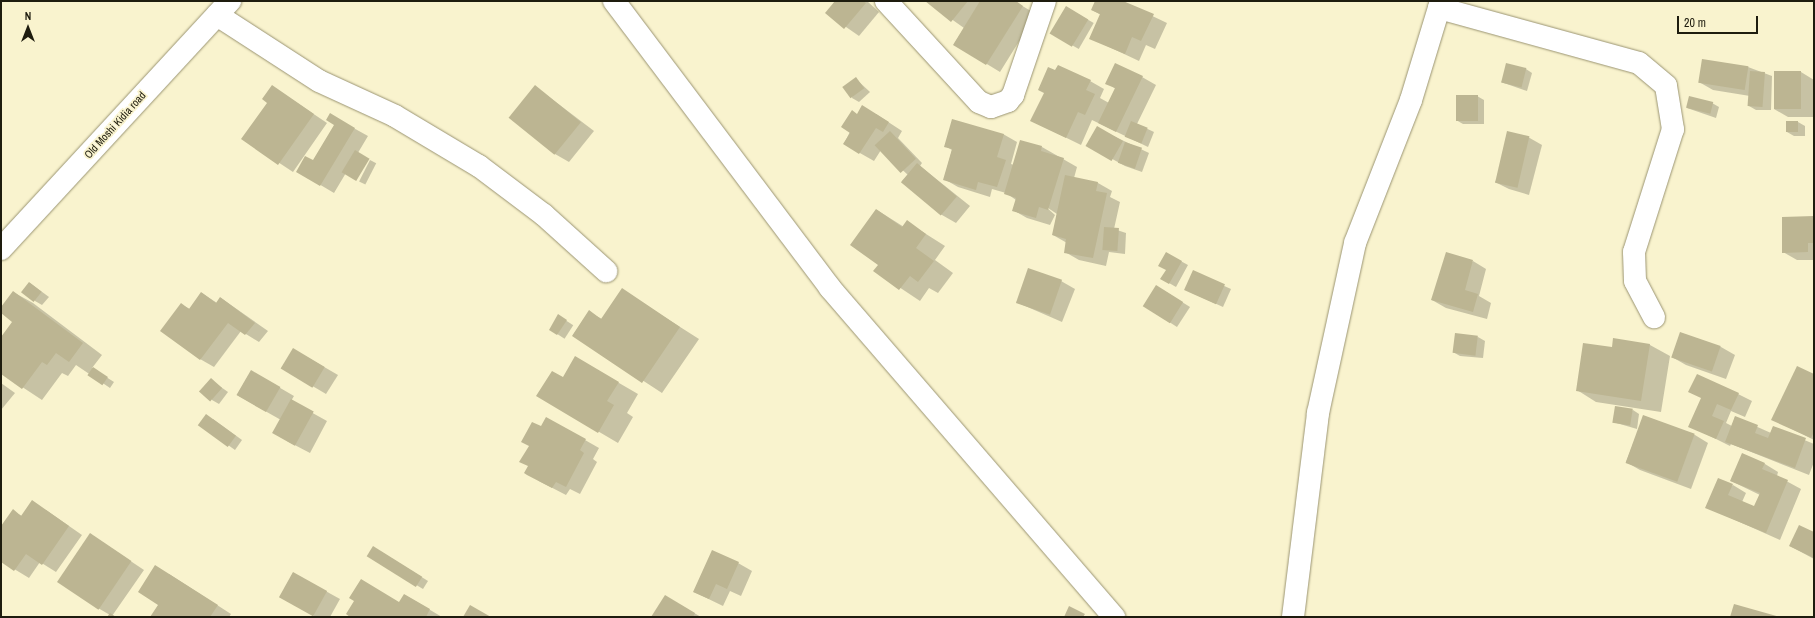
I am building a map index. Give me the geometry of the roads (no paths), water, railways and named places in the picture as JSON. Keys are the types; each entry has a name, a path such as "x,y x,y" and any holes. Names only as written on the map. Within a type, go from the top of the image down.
{"street":[{"path":"614,1 830,288 1114,617"},
{"path":"886,1 979,102 991,108 1008,101 1013,95 1045,1"},
{"path":"1293,617 1318,413 1355,243 1411,100 1440,5 1639,63 1666,86 1673,130 1634,252 1635,281 1654,317"},
{"path":"223,8 319,81 395,116 479,166 544,215 606,271"},
{"name":"Old Moshi Kidia road","path":"1,249 223,8"}]}
